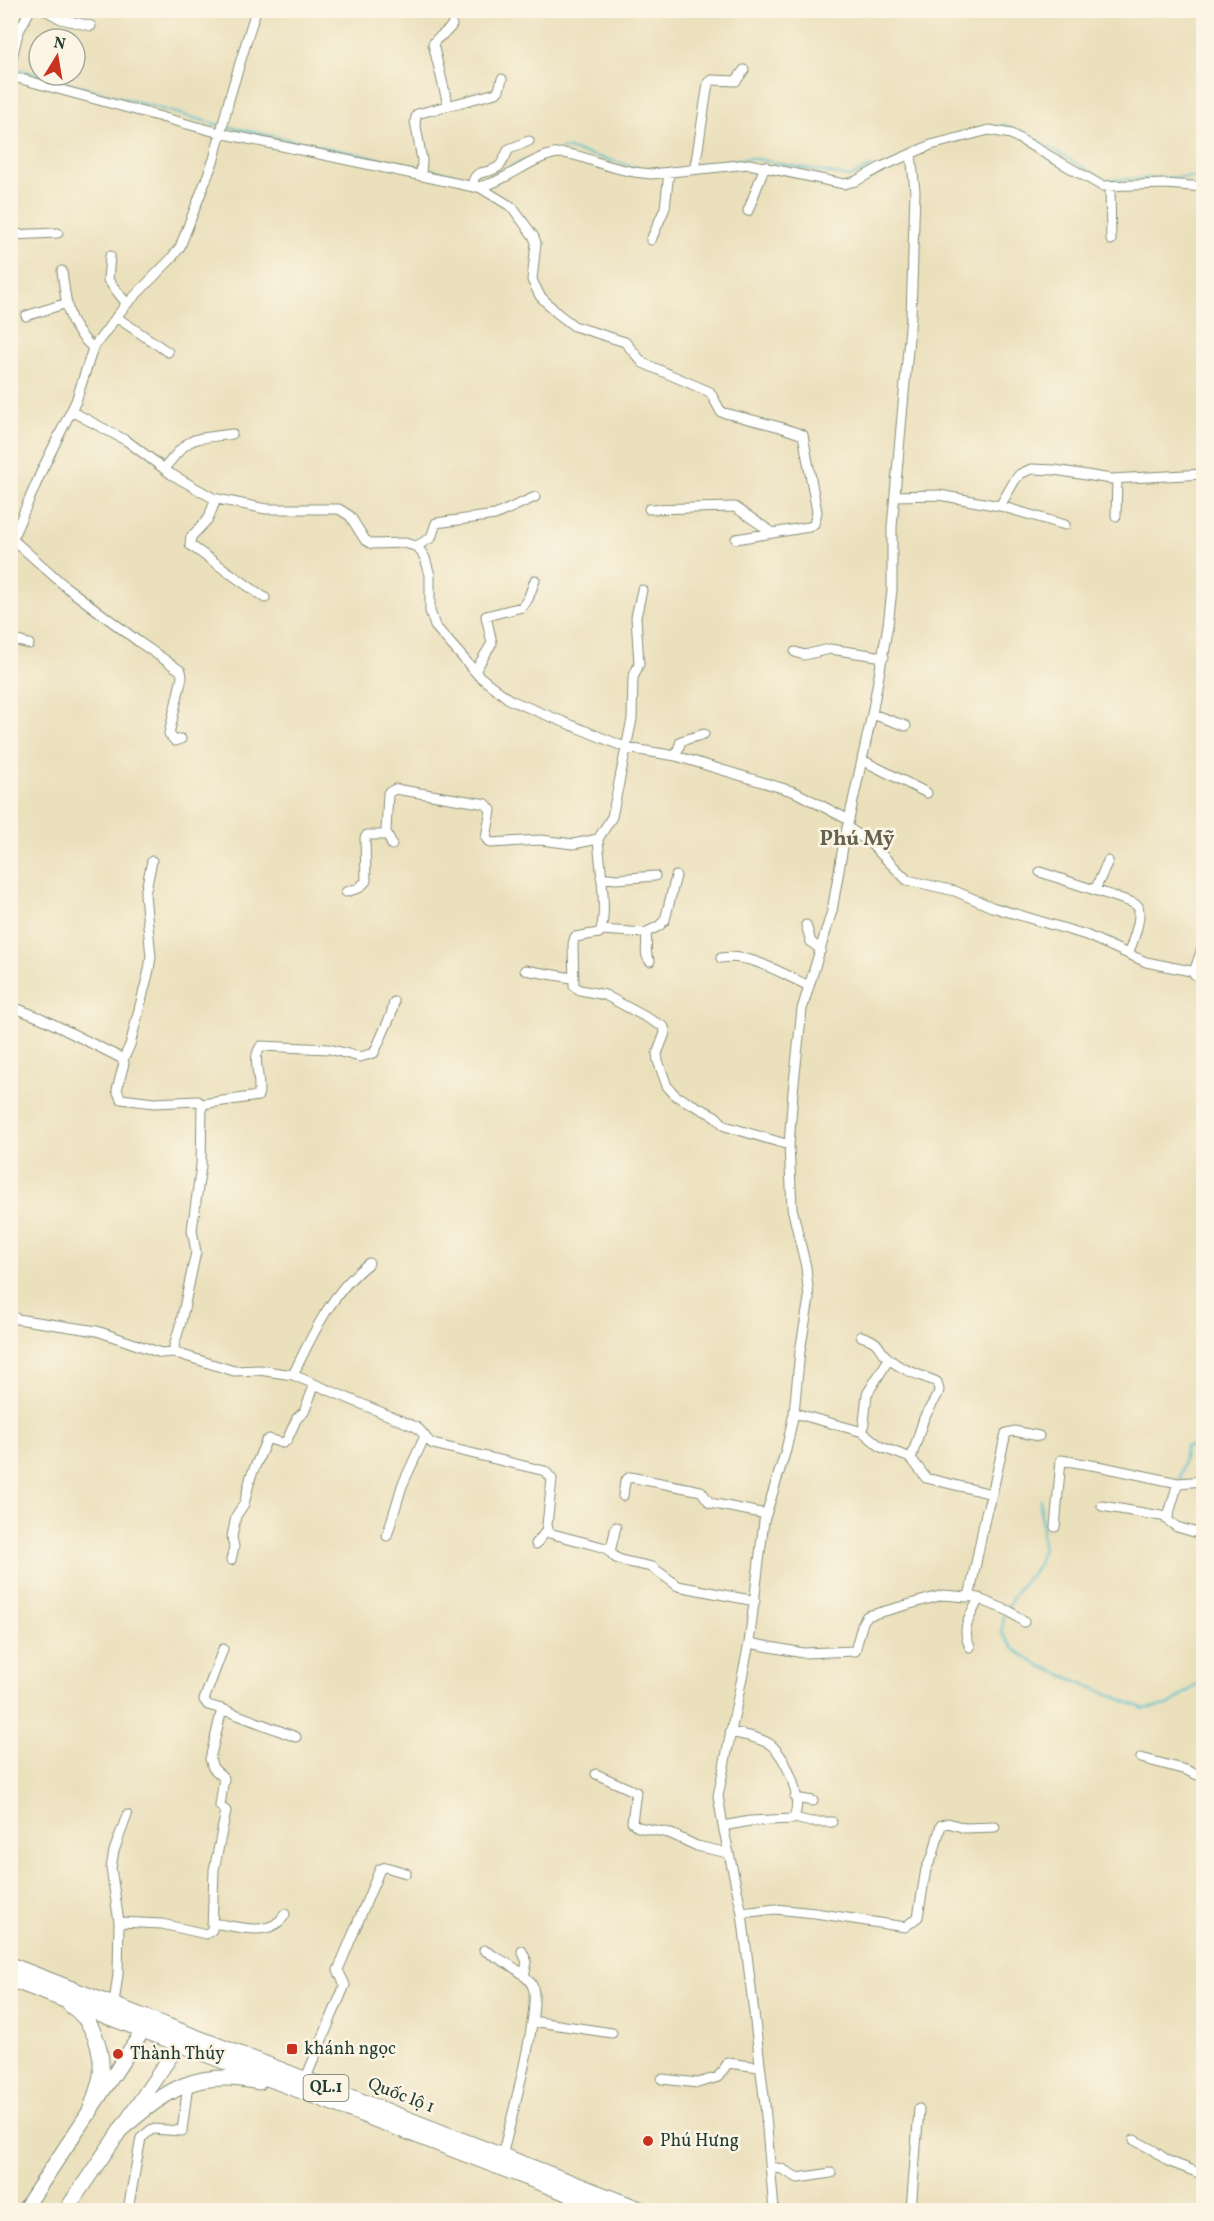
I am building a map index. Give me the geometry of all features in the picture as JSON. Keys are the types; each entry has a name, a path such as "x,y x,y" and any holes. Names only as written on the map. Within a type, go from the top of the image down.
{"highway":[{"name":"Quốc lộ 1","path":"10,1965 114,2004 148,2024"},
{"name":"Quốc lộ 1","path":"10,1979 148,2024 615,2207 642,2211"},
{"path":"52,1994 76,2009 89,2024 97,2042 101,2059 100,2077 90,2112"},
{"path":"121,2129 150,2104 171,2090 217,2077 305,2087"},
{"name":"Quốc lộ 1","path":"305,2087 502,2156 615,2207"}],"main road":[{"path":"24,2211 148,2024"},
{"path":"66,2211 181,2038"}],"street":[{"path":"11,66 18,33 30,10"},
{"path":"45,10 61,20 91,26"},
{"path":"181,739 175,741 169,734 182,677 181,671 66,587 11,540 83,384 93,348 127,304 180,247 211,168 256,10"},
{"path":"448,105 433,47 435,40 447,32 452,25"},
{"path":"695,163 708,83 712,80 736,81 744,70"},
{"path":"10,76 421,174 474,183 512,207 536,243 532,276 534,285 540,296 571,324 625,342 643,363 712,393 721,412 780,426 803,435 817,512 816,522 809,527 736,539"},
{"path":"421,174 423,164 415,117 420,113 496,93 500,90 502,79"},
{"path":"474,183 561,153 576,155 638,173 669,172 695,163 742,164 765,166 844,184 856,181 911,153 964,135 989,130 999,131 1019,139 1097,184 1110,188 1166,184 1203,187"},
{"path":"474,183 477,173 498,167 509,149 529,141"},
{"path":"774,2211 742,1913 718,1796 749,1643 766,1514 786,1450 794,1413 800,1351 810,1293 792,1208 789,1145 801,1018 832,911 848,823 884,657 891,604 891,533 911,316 915,191 911,153"},
{"path":"748,211 765,166"},
{"path":"651,240 665,208 669,172"},
{"path":"1110,188 1111,240"},
{"path":"10,235 58,233"},
{"path":"110,256 108,280 127,304"},
{"path":"62,271 67,303 75,329 93,348"},
{"path":"26,316 67,303"},
{"path":"116,317 168,352"},
{"path":"71,411 127,441 164,470 216,499 276,510 339,509 350,516 365,540 372,544 405,543 416,546 425,558 430,575 430,611 435,626 475,671 510,700 627,748 676,756 795,792 848,823 908,880 955,891 992,907 1086,935 1146,962 1194,972 1203,982"},
{"path":"164,470 178,451 191,439 232,434"},
{"path":"1000,506 1007,491 1020,474 1031,469 1055,470 1116,479 1203,474"},
{"path":"1116,479 1116,516"},
{"path":"896,496 939,495 1000,506 1065,525"},
{"path":"416,546 431,538 436,523 495,515 535,497"},
{"path":"216,499 208,519 191,537 190,545 265,598"},
{"path":"649,509 735,507 773,533"},
{"path":"475,671 492,643 486,616 522,606 528,599 535,580"},
{"path":"392,845 387,835 388,793 395,789 486,804 491,810 486,838 490,843 541,840 573,844 598,839 610,824 627,748 634,706 633,678 639,664 636,617 642,590"},
{"path":"10,639 29,644"},
{"path":"795,652 804,655 830,649 884,657"},
{"path":"872,714 906,726"},
{"path":"676,756 683,739 704,734"},
{"path":"862,760 927,793"},
{"path":"346,892 359,888 366,881 365,838 367,835 387,835"},
{"path":"598,839 602,930"},
{"path":"152,861 145,894 151,957 150,970 129,1050 123,1060 124,1067 117,1090 121,1099 154,1103 198,1101 202,1104 258,1096 260,1088 257,1052 261,1046 329,1049 360,1057 372,1055 377,1051 394,1002"},
{"path":"1095,890 1108,861"},
{"path":"1040,872 1138,906 1140,911 1129,953"},
{"path":"601,877 616,879 656,876"},
{"path":"676,876 664,920 659,926 645,933 602,930 599,933 575,937 572,978 574,986 580,990 605,995 664,1027 665,1033 657,1054 658,1061 667,1086 676,1096 715,1116 725,1126 789,1145"},
{"path":"806,925 811,942 821,950"},
{"path":"645,933 647,937 646,954 650,961"},
{"path":"1194,972 1203,943"},
{"path":"721,958 738,956 749,959 809,986"},
{"path":"525,970 572,978"},
{"path":"10,1006 41,1018 123,1060"},
{"path":"174,1352 196,1252 192,1230 201,1166 202,1104"},
{"path":"293,1375 309,1341 338,1292 357,1271 369,1263"},
{"path":"10,1315 16,1319 110,1334 164,1353 174,1352 234,1371 259,1370 293,1375 416,1427 430,1442 440,1446 545,1471 552,1479 547,1530 536,1544"},
{"path":"861,1335 878,1343 889,1359 907,1371 937,1382 939,1386 938,1394 924,1418 911,1459"},
{"path":"862,1432 867,1394 889,1359"},
{"path":"231,1560 236,1516 244,1504 251,1476 266,1441 269,1439 283,1443 287,1440 297,1418 304,1412 315,1384"},
{"path":"794,1413 862,1432 881,1447 911,1459 926,1478 992,1494"},
{"path":"969,1595 1006,1433 1014,1431 1039,1436"},
{"path":"387,1536 402,1486 425,1436"},
{"path":"1055,1527 1061,1460 1178,1483 1203,1481"},
{"path":"623,1496 625,1480 630,1478 701,1491 710,1503 766,1514"},
{"path":"1178,1483 1167,1517 1171,1524 1203,1535"},
{"path":"1102,1506 1167,1517"},
{"path":"609,1552 616,1527"},
{"path":"547,1530 554,1535 600,1546 624,1561 655,1568 678,1586 755,1601"},
{"path":"749,1643 803,1653 855,1651 863,1622 867,1616 943,1595 963,1597 969,1595 979,1598 1009,1611 1024,1622"},
{"path":"970,1647 966,1640 965,1627 979,1598"},
{"path":"223,1649 204,1701 208,1705 296,1737"},
{"path":"119,1922 162,1924 206,1934 212,1930 214,1870 226,1811 220,1806 224,1778 213,1768 210,1759 222,1709"},
{"path":"730,1732 764,1740 782,1755 793,1781 794,1818"},
{"path":"1141,1758 1186,1770 1203,1778"},
{"path":"596,1774 636,1792 632,1822 634,1825 669,1833 697,1846 728,1853"},
{"path":"795,1798 813,1801"},
{"path":"114,2004 118,1974 119,1922 111,1868 114,1851 127,1815"},
{"path":"723,1826 750,1821 794,1818 811,1822 832,1822"},
{"path":"742,1913 775,1909 905,1927 918,1917 926,1869 933,1855 941,1825 948,1823 965,1828 995,1827"},
{"path":"305,2087 345,1985 338,1970 380,1869 386,1867 406,1873"},
{"path":"212,1923 267,1929 281,1921 285,1914"},
{"path":"484,1950 524,1976 534,1990 526,2056 502,2156"},
{"path":"522,1951 527,1962 524,1976"},
{"path":"532,2021 612,2033"},
{"path":"662,2079 698,2083 718,2077 728,2063 759,2067"},
{"path":"129,2204 141,2138 152,2129 182,2131 188,2084"},
{"path":"911,2211 919,2109"},
{"path":"1134,2140 1168,2161 1203,2175"},
{"path":"771,2167 782,2169 798,2178 831,2173"}],"waterway":[{"path":"13,68 27,72"},
{"path":"83,87 219,125"},
{"path":"996,127 1004,125 1035,139 1105,180 1192,177 1204,179"},
{"path":"225,126 419,167"},
{"path":"561,149 565,148 639,168"},
{"path":"698,165 751,158 850,177 871,167"},
{"path":"477,179 483,180 524,161"},
{"path":"424,168 472,178"},
{"path":"1180,1479 1186,1446 1204,1448"},
{"path":"1007,1608 1018,1589 1037,1567 1043,1547 1040,1499"},
{"path":"1004,1613 1002,1633 1013,1648 1036,1664 1144,1709 1168,1705 1204,1680"}],"place":[{"name":"khánh ngọc","path":"292,2049"},
{"name":"Thành Thúy","path":"118,2054"},
{"name":"Phú Hưng","path":"648,2141"}],"district":[{"name":"Phú Mỹ","path":"857,839"}]}
